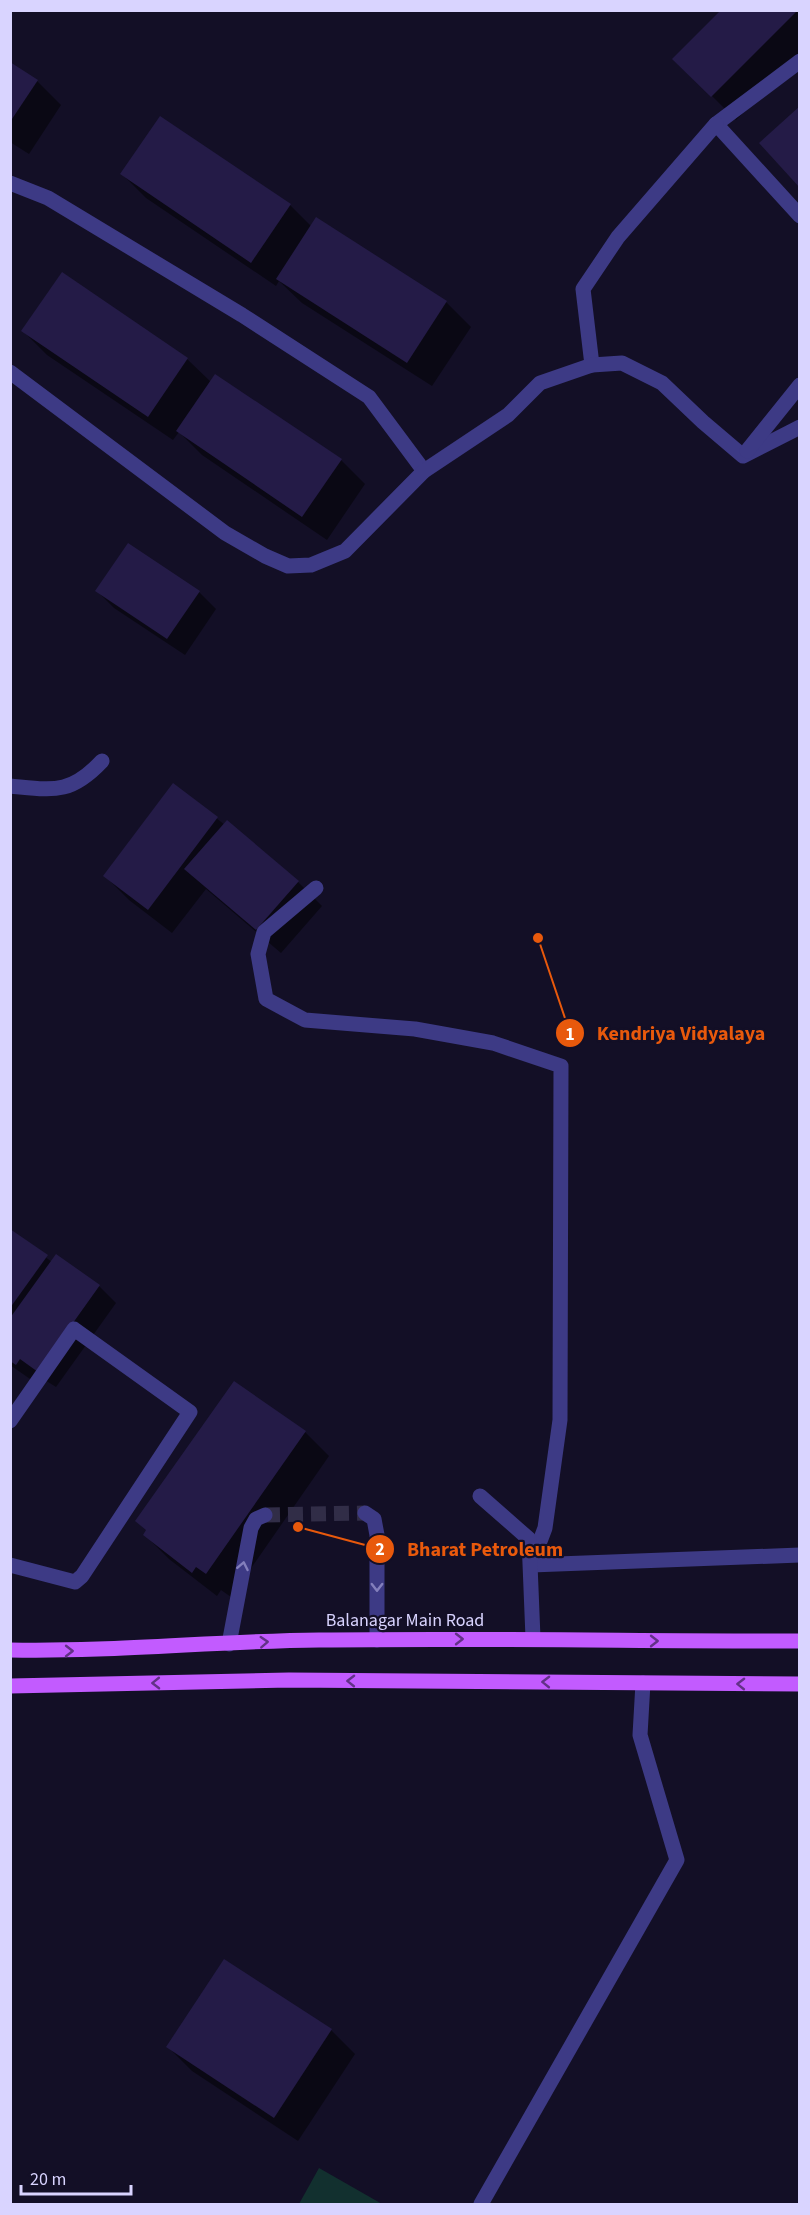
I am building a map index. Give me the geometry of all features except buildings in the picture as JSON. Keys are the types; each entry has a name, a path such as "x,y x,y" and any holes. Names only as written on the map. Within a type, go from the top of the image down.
{"main road":[{"name":"Balanagar Main Road","path":"10,1650 73,1651 316,1640 533,1638 800,1641"},
{"path":"10,1686 290,1680 800,1684"}],"street":[{"path":"592,365 583,289 618,237 716,124 800,61"},
{"path":"716,124 800,216"},
{"path":"10,183 48,198 242,315 369,397 424,471"},
{"path":"10,372 225,533 265,556 288,566 311,565 345,551 424,471 508,415 540,383 592,365 621,363 662,383 743,456"},
{"path":"743,456 800,385"},
{"path":"743,456 800,427"},
{"path":"10,786 47,789 69,787 87,777 102,761"},
{"path":"316,888 264,932 258,954 266,999 305,1020 415,1029 482,1041 561,1066 560,1420 545,1528 531,1565"},
{"path":"10,1421 74,1329 190,1412 82,1576 75,1582 10,1565"},
{"path":"480,1496 529,1539 533,1638"},
{"path":"365,1513 374,1519 377,1535 377,1640"},
{"path":"229,1644 250,1528 256,1519 266,1515"},
{"path":"531,1565 800,1555"},
{"path":"481,2205 677,1860 640,1735 643,1683"}],"green space":[{"path":"319,2168 382,2204 299,2204"}],"tunnel":[{"path":"265,1515 365,1513"}],"place":[{"name":"Kendriya Vidyalaya","path":"538,938"},
{"name":"Bharat Petroleum","path":"298,1527"}]}
